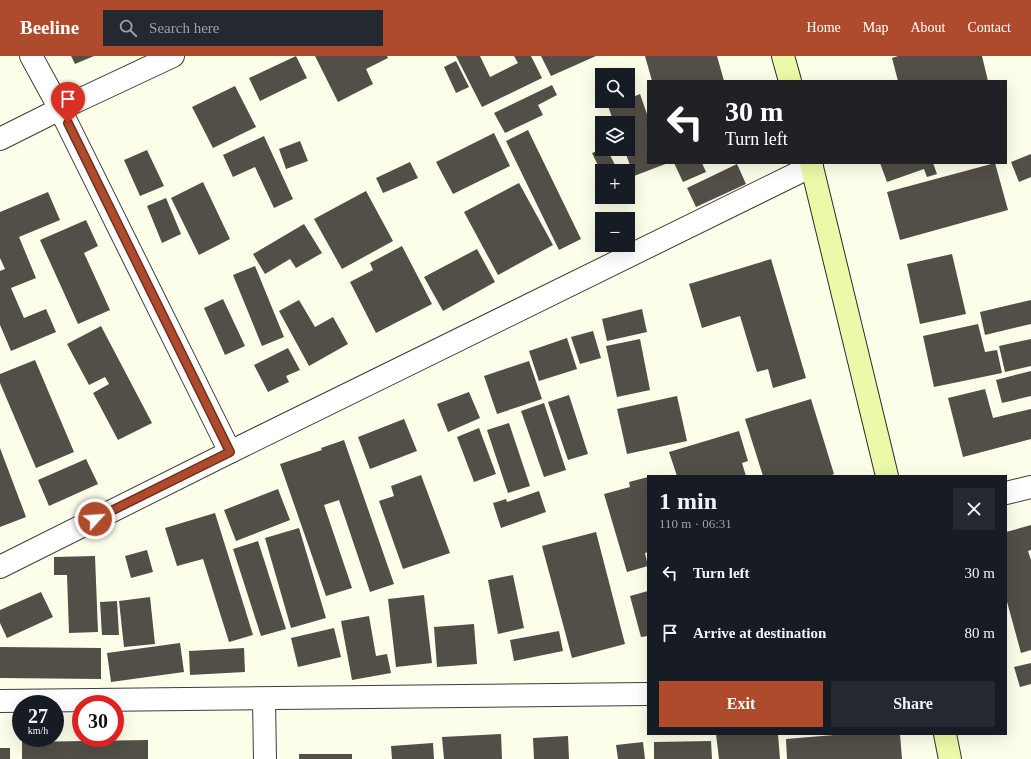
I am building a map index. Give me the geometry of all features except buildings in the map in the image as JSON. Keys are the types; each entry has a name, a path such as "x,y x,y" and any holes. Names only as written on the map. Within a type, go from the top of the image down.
{"street":[{"path":"31,56 60,109 230,452"},
{"path":"0,139 173,56"},
{"path":"783,56 790,80"},
{"path":"0,567 812,164 887,475"},
{"path":"1007,493 1031,487"},
{"path":"0,701 647,694"},
{"path":"264,698 265,759"},
{"path":"945,735 950,759"}],"route":[{"path":"68,123 230,452 95,519"}]}
